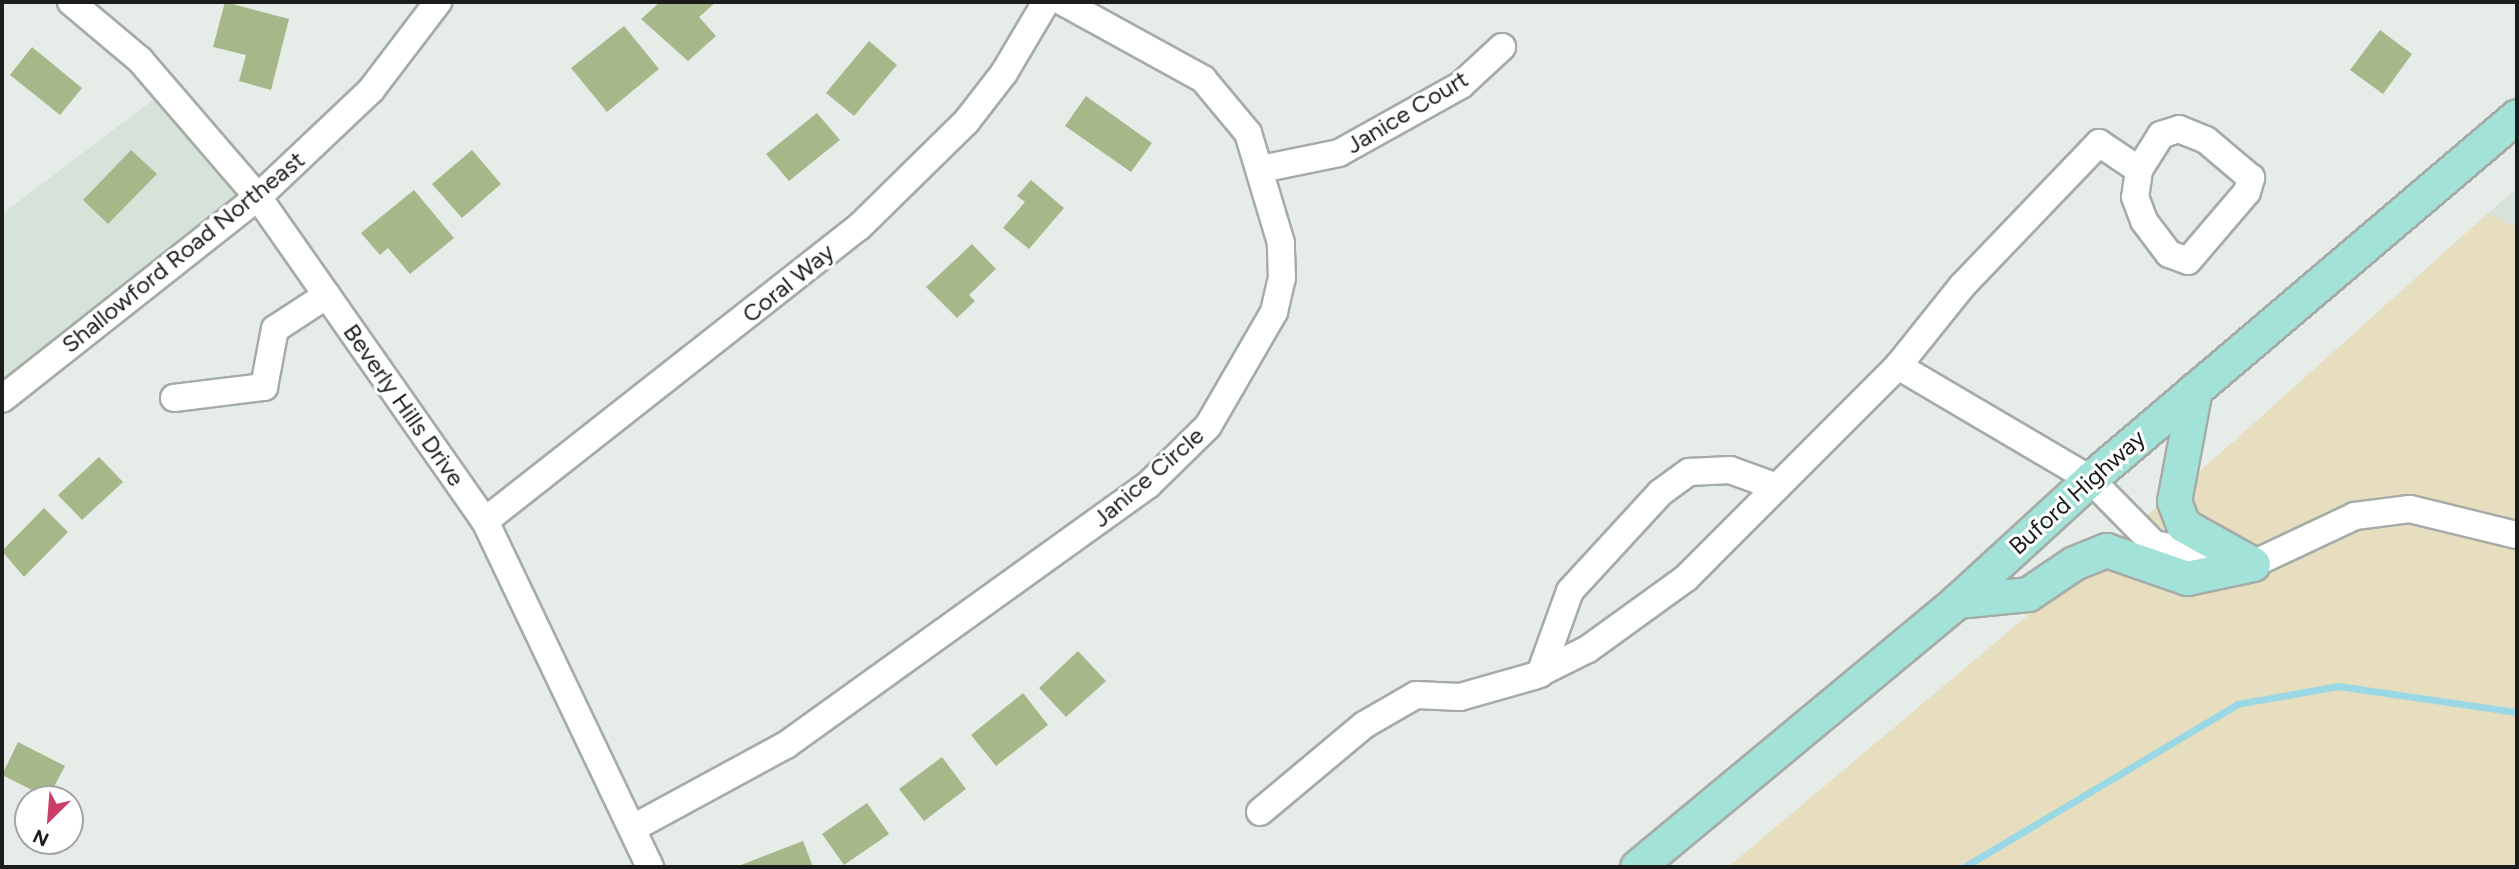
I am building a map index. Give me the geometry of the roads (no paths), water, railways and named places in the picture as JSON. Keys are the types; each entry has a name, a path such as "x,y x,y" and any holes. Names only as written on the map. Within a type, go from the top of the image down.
{"main road":[{"name":"Buford Highway","path":"1637,867 1957,601 2090,479 2517,116"},
{"path":"2195,389 2174,501 2183,525 2253,564"},
{"path":"1957,601 2028,594 2074,563 2106,550 2188,578 2253,564"}],"street":[{"name":"Beverly Hills Drive","path":"71,2 140,60 258,197 485,521 650,867"},
{"name":"Shallowford Road Northeast","path":"2,399 258,197 371,90 438,2"},
{"name":"Coral Way","path":"485,521 859,227 966,122 1004,73 1046,2"},
{"name":"Janice Circle","path":"633,828 797,738 1147,485 1208,426 1274,312 1282,278 1281,243 1261,169 1248,133 1203,79 1063,2"},
{"name":"Janice Court","path":"1261,169 1339,153 1461,85 1502,47"},
{"path":"2179,129 2206,140 2251,178 2247,192 2189,261 2169,254 2144,221 2135,197 2140,170 2161,135 2179,129"},
{"path":"1260,812 1364,725 1416,695 1460,696 1540,674 1588,649 1686,578 1898,366 1962,286 2099,143 2140,170"},
{"path":"174,398 264,387 275,329 327,295"},
{"path":"1898,366 2090,479 2154,544 2253,564 2355,516 2410,509 2517,535"},
{"path":"1540,674 1570,591 1660,493 1689,472 1730,470 1777,487"}],"waterway":[{"path":"1964,867 2237,704 2338,686 2517,712"}]}
